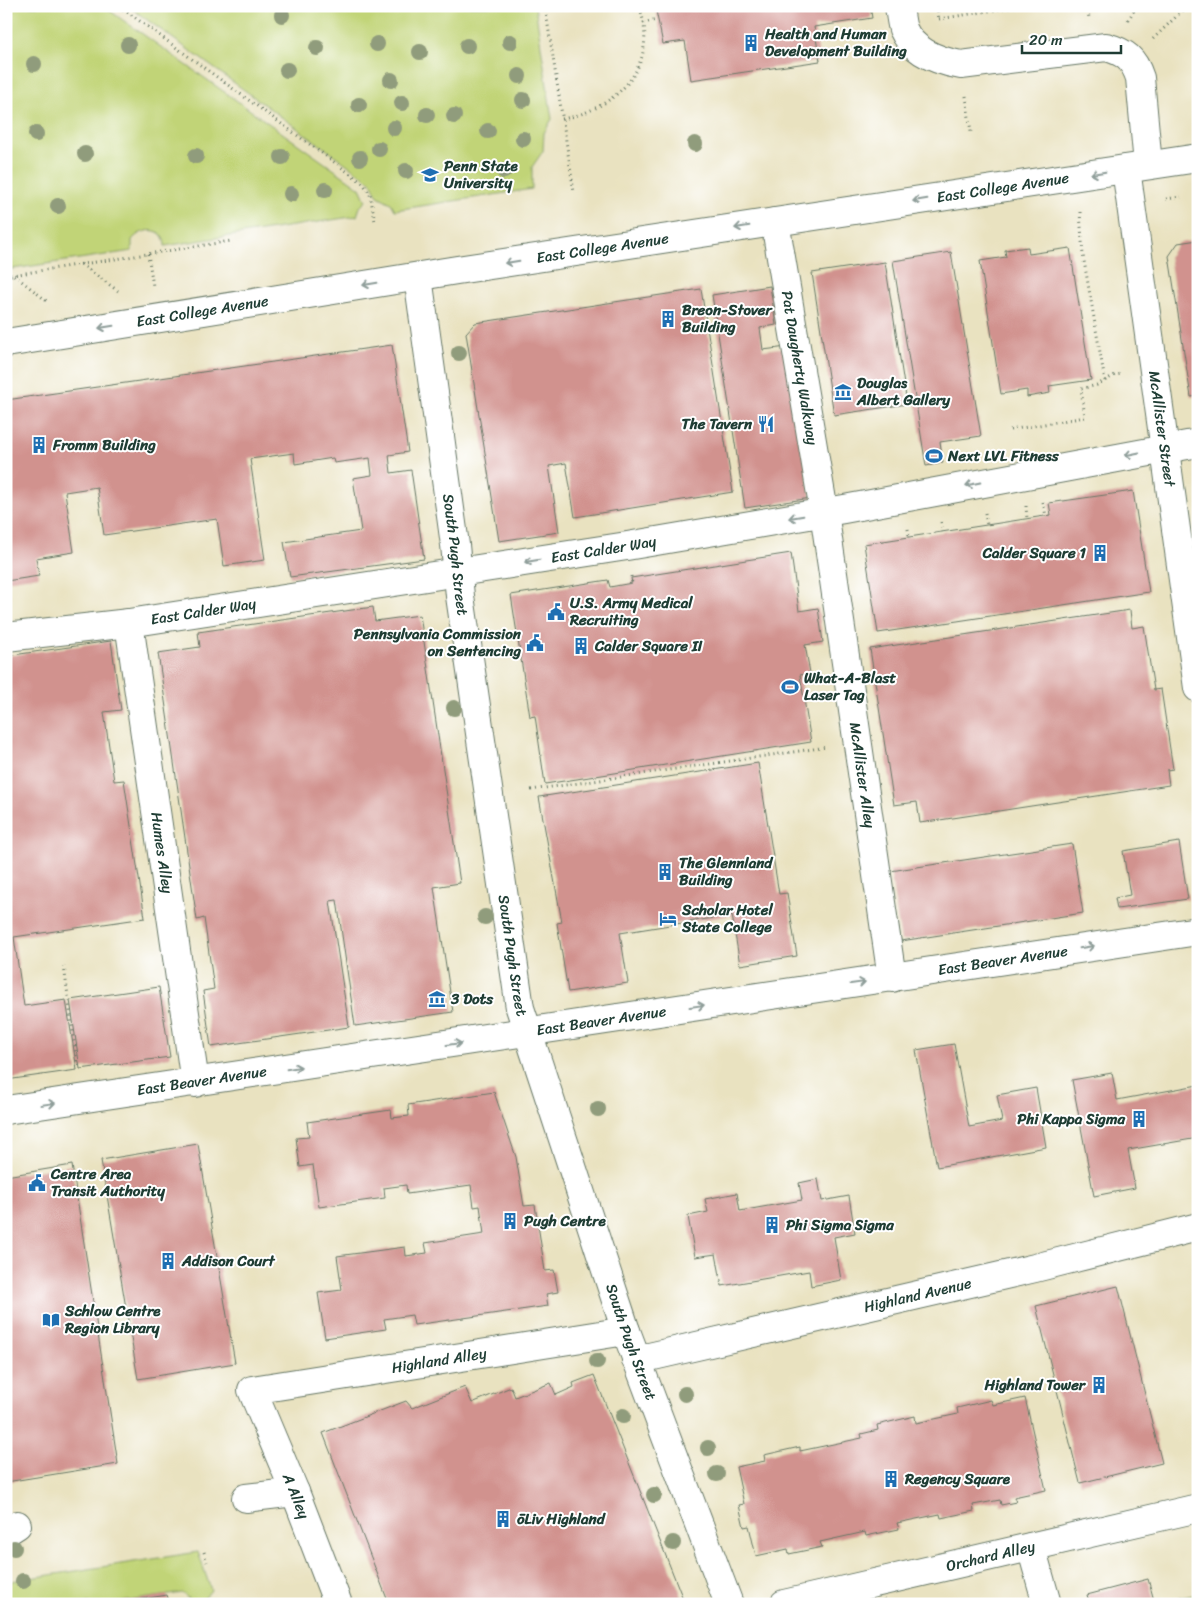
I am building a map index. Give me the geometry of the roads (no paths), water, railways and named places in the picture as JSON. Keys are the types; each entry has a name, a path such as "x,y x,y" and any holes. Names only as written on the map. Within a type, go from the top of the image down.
{"main road":[{"name":"McAllister Street","path":"899,6 903,29 913,43 927,54 942,62 961,65 1106,47 1124,52 1135,64 1140,78 1137,167 1163,448 1198,688"},
{"name":"East College Avenue","path":"6,343 418,276 1198,158"},
{"name":"Pat Daugherty Walkway","path":"775,222 824,512"},
{"name":"South Pugh Street","path":"418,276 518,998 527,1032 636,1360 728,1604"},
{"name":"East Calder Way","path":"6,637 129,623 458,573 824,512 1198,443"},
{"name":"McAllister Alley","path":"824,512 892,978"},
{"name":"Humes Alley","path":"129,623 195,1083"},
{"name":"East Beaver Avenue","path":"6,1110 1198,931"},
{"name":"Highland Avenue","path":"636,1360 1035,1268 1198,1226"},
{"name":"Highland Alley","path":"252,1390 626,1331"},
{"name":"A Alley","path":"252,1390 295,1492 338,1604"},
{"path":"246,1498 295,1492"},
{"name":"Orchard Alley","path":"784,1604 1198,1508"},
{"path":"1031,1547 1047,1604"}],"place":[{"name":"Health and Human Development Building","path":"751,43"},
{"name":"Penn State University","path":"430,175"},
{"name":"Breon-Stover Building","path":"668,319"},
{"name":"Douglas Albert Gallery","path":"843,392"},
{"name":"The Tavern","path":"766,424"},
{"name":"Fromm Building","path":"39,445"},
{"name":"Next LVL Fitness","path":"934,456"},
{"name":"Calder Square 1","path":"1100,553"},
{"name":"U.S. Army Medical Recruiting","path":"556,612"},
{"name":"Pennsylvania Commission on Sentencing","path":"535,643"},
{"name":"Calder Square II","path":"581,646"},
{"name":"What-A-Blast Laser Tag","path":"790,687"},
{"name":"The Glennland Building","path":"665,872"},
{"name":"Scholar Hotel State College","path":"668,919"},
{"name":"3 Dots","path":"437,999"},
{"name":"Phi Kappa Sigma","path":"1139,1119"},
{"name":"Centre Area Transit Authority","path":"37,1183"},
{"name":"Pugh Centre","path":"510,1221"},
{"name":"Phi Sigma Sigma","path":"772,1225"},
{"name":"Addison Court","path":"168,1261"},
{"name":"Schlow Centre Region Library","path":"51,1320"},
{"name":"Highland Tower","path":"1099,1385"},
{"name":"Regency Square","path":"891,1479"},
{"name":"ōLiv Highland","path":"503,1519"}]}
